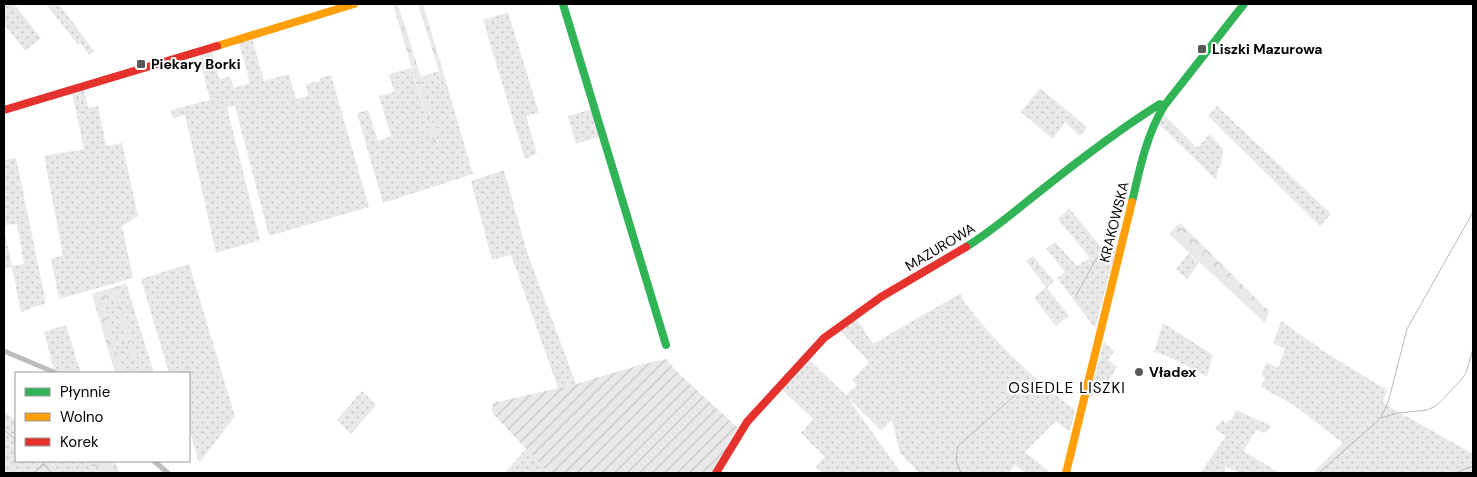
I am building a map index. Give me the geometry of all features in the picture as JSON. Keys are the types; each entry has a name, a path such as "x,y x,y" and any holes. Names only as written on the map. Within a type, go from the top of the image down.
{"street":[{"path":"4,110 354,4"},
{"path":"563,4 666,345"},
{"name":"KRAKOWSKA","path":"1066,473 1145,148 1154,123 1164,106 1244,4"},
{"name":"MAZUROWA","path":"716,473 755,412 824,338 881,297 943,262 990,232 1137,118 1160,104 1164,106"},
{"path":"4,351 54,372"},
{"path":"155,462 168,473"}],"green space":[{"path":"4,4 14,4 41,38 25,51 4,24"},
{"path":"46,4 59,4 94,51 89,55 80,43 78,45"},
{"path":"393,4 398,4 421,77 439,71 418,4 423,4 444,75 420,82 439,146 435,148"},
{"path":"508,12 539,113 526,116 537,154 525,159 483,20"},
{"path":"252,38 264,81 289,74 296,99 308,96 306,84 320,81 320,78 331,75 369,207 269,236 235,106 227,107 260,240 216,253 185,115 173,118 171,110 210,100 199,55 212,51 219,79 230,77 234,88 250,83 239,42"},
{"path":"411,68 435,147 439,146 420,82 444,75 473,174 383,203 357,113 368,110 378,141 391,136 379,96 394,92 389,74"},
{"path":"1040,88 1087,127 1080,136 1065,122 1053,139 1021,112"},
{"path":"84,89 88,108 98,106 106,146 122,143 138,216 122,226 133,278 59,299 51,259 63,255 44,156 84,149 72,92"},
{"path":"1217,106 1331,214 1320,226 1208,116"},
{"path":"593,109 600,133 598,137 576,144 568,116"},
{"path":"1164,115 1197,148 1210,134 1223,149 1221,165 1218,169 1216,180 1159,124"},
{"path":"16,158 46,303 21,312 12,267 4,268 4,229 12,266 24,264 17,224 4,225 4,160"},
{"path":"504,170 527,252 576,384 558,388 511,255 492,260 471,181"},
{"path":"1069,208 1101,247 1110,239 1117,246 1095,328 1057,278 1065,272 1046,249 1055,242 1077,266 1090,258 1058,219"},
{"path":"1180,223 1269,311 1265,323 1169,234"},
{"path":"1189,253 1199,263 1187,279 1176,269"},
{"path":"1033,256 1054,281 1047,288 1069,316 1056,326 1034,298 1046,287 1026,261"},
{"path":"189,264 235,416 199,463 190,431 190,372 169,372 141,279"},
{"path":"126,283 154,372 123,372 104,310 107,293 112,292 133,360 137,359 115,287"},
{"path":"115,287 137,359 133,360 112,292 107,293 104,310 123,372 115,372 92,294"},
{"path":"961,293 963,300 1001,345 1029,372 1075,410 1070,432 1056,421 1025,452 1051,473 1026,473 1015,465 1009,473 919,473 900,453 892,420 882,431 848,398 901,473 823,473 816,467 825,457 801,433 813,419 782,390 807,358 846,395 857,385 852,380 869,362 839,329 855,316 873,344"},
{"path":"1281,321 1328,354 1387,390 1383,403 1473,454 1473,473 1313,473 1343,443 1292,404 1261,387 1265,378 1262,375 1266,362 1278,368 1285,349 1273,343"},
{"path":"1163,323 1213,355 1207,376 1165,355 1154,352"},
{"path":"66,325 81,372 58,372 54,369 44,332"},
{"path":"1104,342 1114,351 1108,360 1117,367 1108,381 1088,400"},
{"path":"666,359 678,373 738,428 713,473 549,473 492,413 493,403 576,384"},
{"path":"362,391 376,405 351,434 337,420"},
{"path":"1236,410 1272,426 1265,433 1256,430 1243,451 1280,473 1240,473 1225,466 1225,473 1200,473 1226,436 1215,429 1223,420 1226,422 1232,419"},
{"path":"4,411 15,420 15,462 34,462 43,473 4,473"},
{"path":"526,449 549,473 504,473"},
{"path":"34,462 52,462 59,473 43,473"},
{"path":"52,462 89,462 96,473 59,473"},
{"path":"89,462 114,462 120,473 96,473"}],"waterway":[{"path":"1319,473 1381,418 1389,399 1407,329 1473,212"},
{"path":"1076,296 1096,259 1110,257"},
{"path":"1381,418 1398,413 1427,410 1436,406 1466,373 1473,349"},
{"path":"961,473 956,460 958,446 1030,382"},
{"path":"4,430 15,439"},
{"path":"42,462 52,473"},
{"path":"34,473 43,464"},
{"path":"1455,473 1473,466"}],"traffic: fast":[{"path":"563,4 666,345"},
{"path":"1132,202 1148,141 1164,106 1244,4"},
{"path":"966,247 994,228 1114,135 1160,104 1164,106"}],"traffic: slow":[{"path":"217,46 354,4"},
{"path":"1066,473 1132,202"}],"traffic: jam":[{"path":"4,110 217,46"},
{"path":"716,473 747,422 824,338 881,297 966,247"}],"place":[{"name":"Liszki Mazurowa","path":"1202,49"},
{"name":"Piekary Borki","path":"141,64"},
{"name":"Vładex","path":"1139,372"}],"district":[{"name":"OSIEDLE LISZKI","path":"1067,388"}]}
